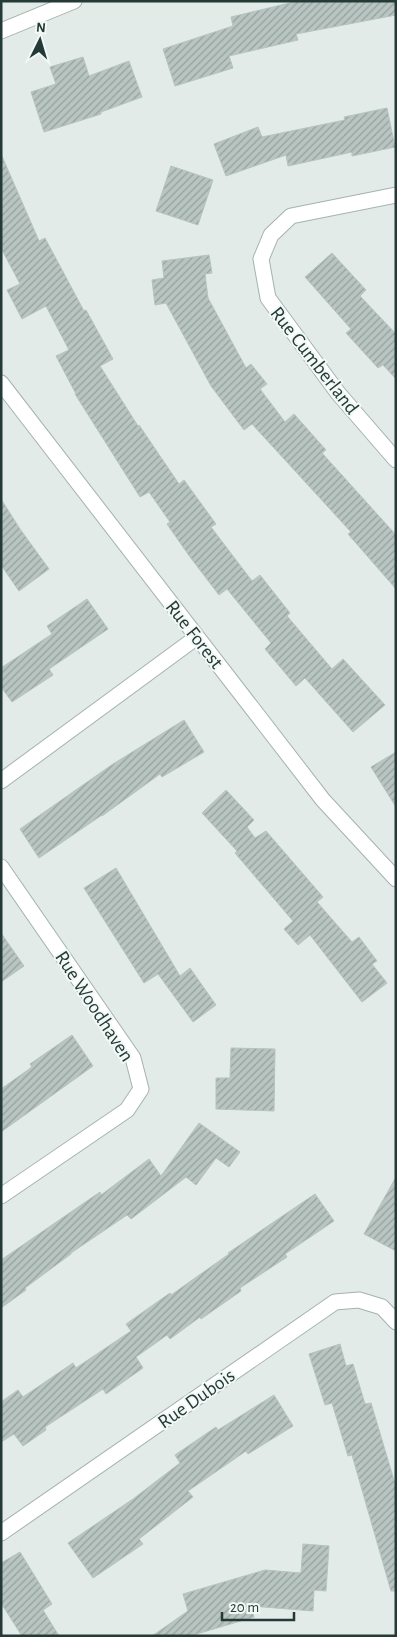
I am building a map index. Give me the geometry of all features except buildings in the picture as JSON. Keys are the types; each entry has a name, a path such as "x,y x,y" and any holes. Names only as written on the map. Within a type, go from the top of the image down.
{"street":[{"path":"1,31 74,1"},
{"name":"Rue Cumberland","path":"396,195 290,216 271,235 261,259 268,298 338,393 396,460"},
{"name":"Rue Forest","path":"1,383 323,800 391,865 396,879"},
{"path":"1,780 197,636"},
{"name":"Rue Woodhaven","path":"1,1196 127,1110 141,1089 133,1058 4,877"},
{"name":"Rue Dubois","path":"1,1533 335,1302 359,1300 374,1304 382,1307 396,1322"}]}
